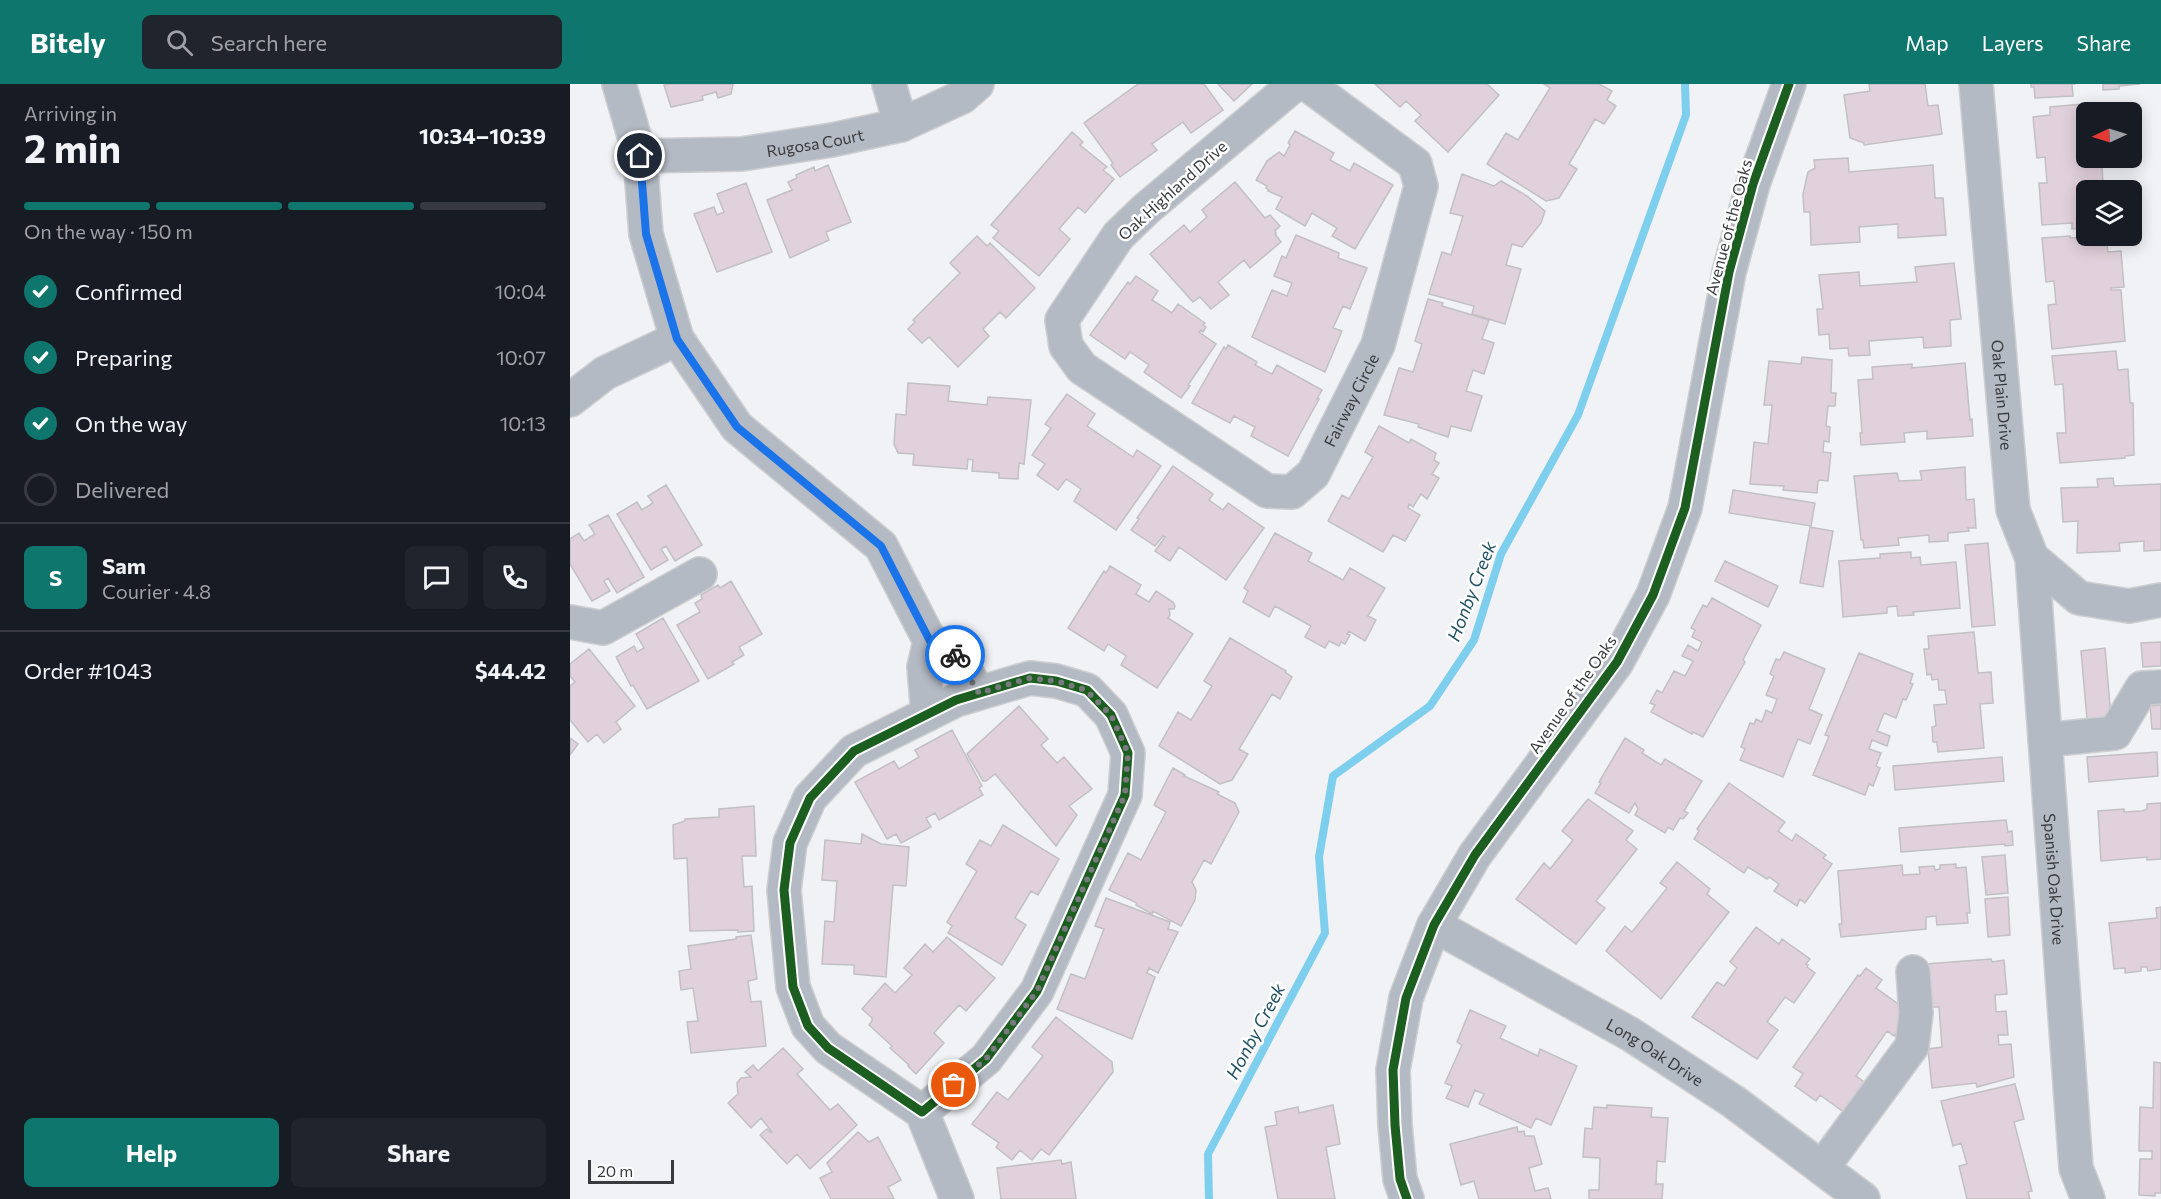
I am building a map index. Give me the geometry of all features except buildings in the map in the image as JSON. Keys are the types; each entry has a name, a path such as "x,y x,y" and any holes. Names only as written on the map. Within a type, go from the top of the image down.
{"street":[{"path":"619,84 640,156 646,234 677,339 737,427 881,546 930,641 924,667 928,714"},
{"path":"889,84 901,125"},
{"name":"Rugosa Court","path":"640,156 742,154 832,140 901,125 962,97 977,84"},
{"name":"Oak Highland Drive","path":"1066,346 1062,320 1118,236 1146,209 1295,84"},
{"name":"Fairway Circle","path":"1066,346 1082,368 1267,491 1292,492 1313,474 1378,345 1421,186 1415,164 1306,84"},
{"name":"Avenue of the Oaks","path":"1407,1199 1400,1179 1393,1070 1406,998 1434,925 1474,855 1617,662 1653,595 1685,508 1729,272 1753,184 1789,84"},
{"name":"Oak Plain Drive","path":"1976,84 2013,510 2032,558 2079,598 2128,606 2161,600"},
{"path":"570,400 605,373 677,339"},
{"name":"Spanish Oak Drive","path":"2032,558 2076,1168 2088,1199"},
{"path":"570,622 603,628 700,574"},
{"path":"930,641 951,648 979,693"},
{"path":"922,1112 986,1059 1037,991 1125,795 1128,753 1111,715 1086,690 1056,681 1030,678 956,700 854,751 810,798 790,843 784,890 793,987 808,1026 828,1048 922,1112 957,1199"},
{"path":"2045,740 2115,733 2142,688 2161,687"},
{"name":"Long Oak Drive","path":"1434,925 1630,1034 1734,1102 1863,1199"},
{"path":"1822,1168 1912,1046 1916,1013 1914,972"}],"waterway":[{"name":"Honby Creek","path":"1209,1199 1208,1154 1325,933 1319,857 1333,776 1430,706 1474,640 1501,554 1578,415 1686,115 1685,84"}],"cycle path":[{"path":"1407,1199 1400,1179 1393,1070 1406,998 1434,925 1475,855 1617,662 1653,595 1685,508 1729,272 1753,184 1789,84"},
{"path":"1030,678 1056,681 1087,690 1111,715 1128,753 1125,795 1037,991 986,1059 922,1112 828,1048 808,1026 793,987 784,890 790,843 810,798 854,751 956,700 1030,678"}],"way so far":[{"path":"954,1085 986,1059 1037,991 1125,795 1128,753 1111,715 1086,690 1056,681 1030,678 979,693 955,655"}],"route":[{"path":"640,156 646,234 677,339 737,427 881,546 930,641 951,648 955,655"}]}
